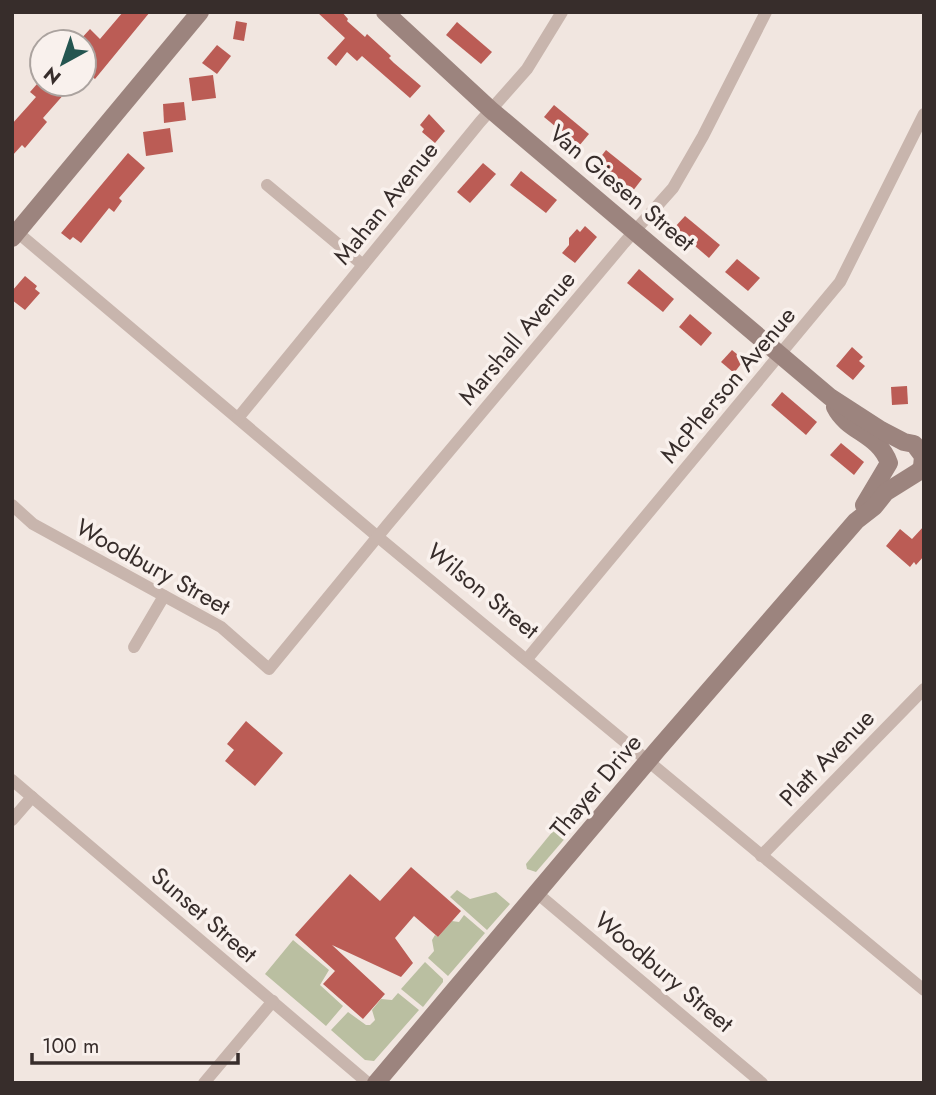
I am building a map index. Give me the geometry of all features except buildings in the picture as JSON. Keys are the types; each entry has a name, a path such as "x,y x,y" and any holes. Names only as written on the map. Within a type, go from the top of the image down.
{"street":[{"path":"14,234 200,12"},
{"name":"Van Giesen Street","path":"385,12 491,110 831,397 904,442"},
{"name":"Mahan Avenue","path":"238,418 527,69 562,12"},
{"name":"Marshall Avenue","path":"269,669 673,188 703,136 765,12"},
{"name":"McPherson Avenue","path":"527,659 840,282 924,114"},
{"path":"267,185 363,265"},
{"name":"Wilson Street","path":"14,234 924,990"},
{"name":"Van Giesen Street","path":"831,397 842,418 872,437 889,463"},
{"path":"924,431 892,448 889,463 894,472 924,486"},
{"path":"904,442 918,447 924,461 918,472 908,477"},
{"name":"Thayer Drive","path":"856,521 889,463"},
{"name":"Thayer Drive","path":"376,1083 648,761 856,521 874,507 883,495 908,477"},
{"name":"Woodbury Street","path":"12,505 33,524 221,628 269,669"},
{"path":"134,647 164,596"},
{"name":"Platt Avenue","path":"761,856 924,689"},
{"name":"Sunset Street","path":"12,780 368,1083"},
{"path":"12,820 32,797"},
{"name":"Woodbury Street","path":"538,894 762,1083"},
{"path":"204,1083 273,1001"}],"green space":[{"path":"562,820 574,828 536,872 527,869 526,864"},
{"path":"457,890 470,899 496,892 510,904 487,930 450,897"},
{"path":"464,915 485,933 448,976 428,958 434,951 432,940 452,921 459,922"},
{"path":"293,940 329,970 320,985 343,1006 326,1026 265,974"},
{"path":"425,962 443,982 423,1007 401,989"},
{"path":"398,993 419,1010 374,1061 365,1060 331,1030 348,1012 370,1025 375,1020 372,1010 381,999 392,1000"}]}
